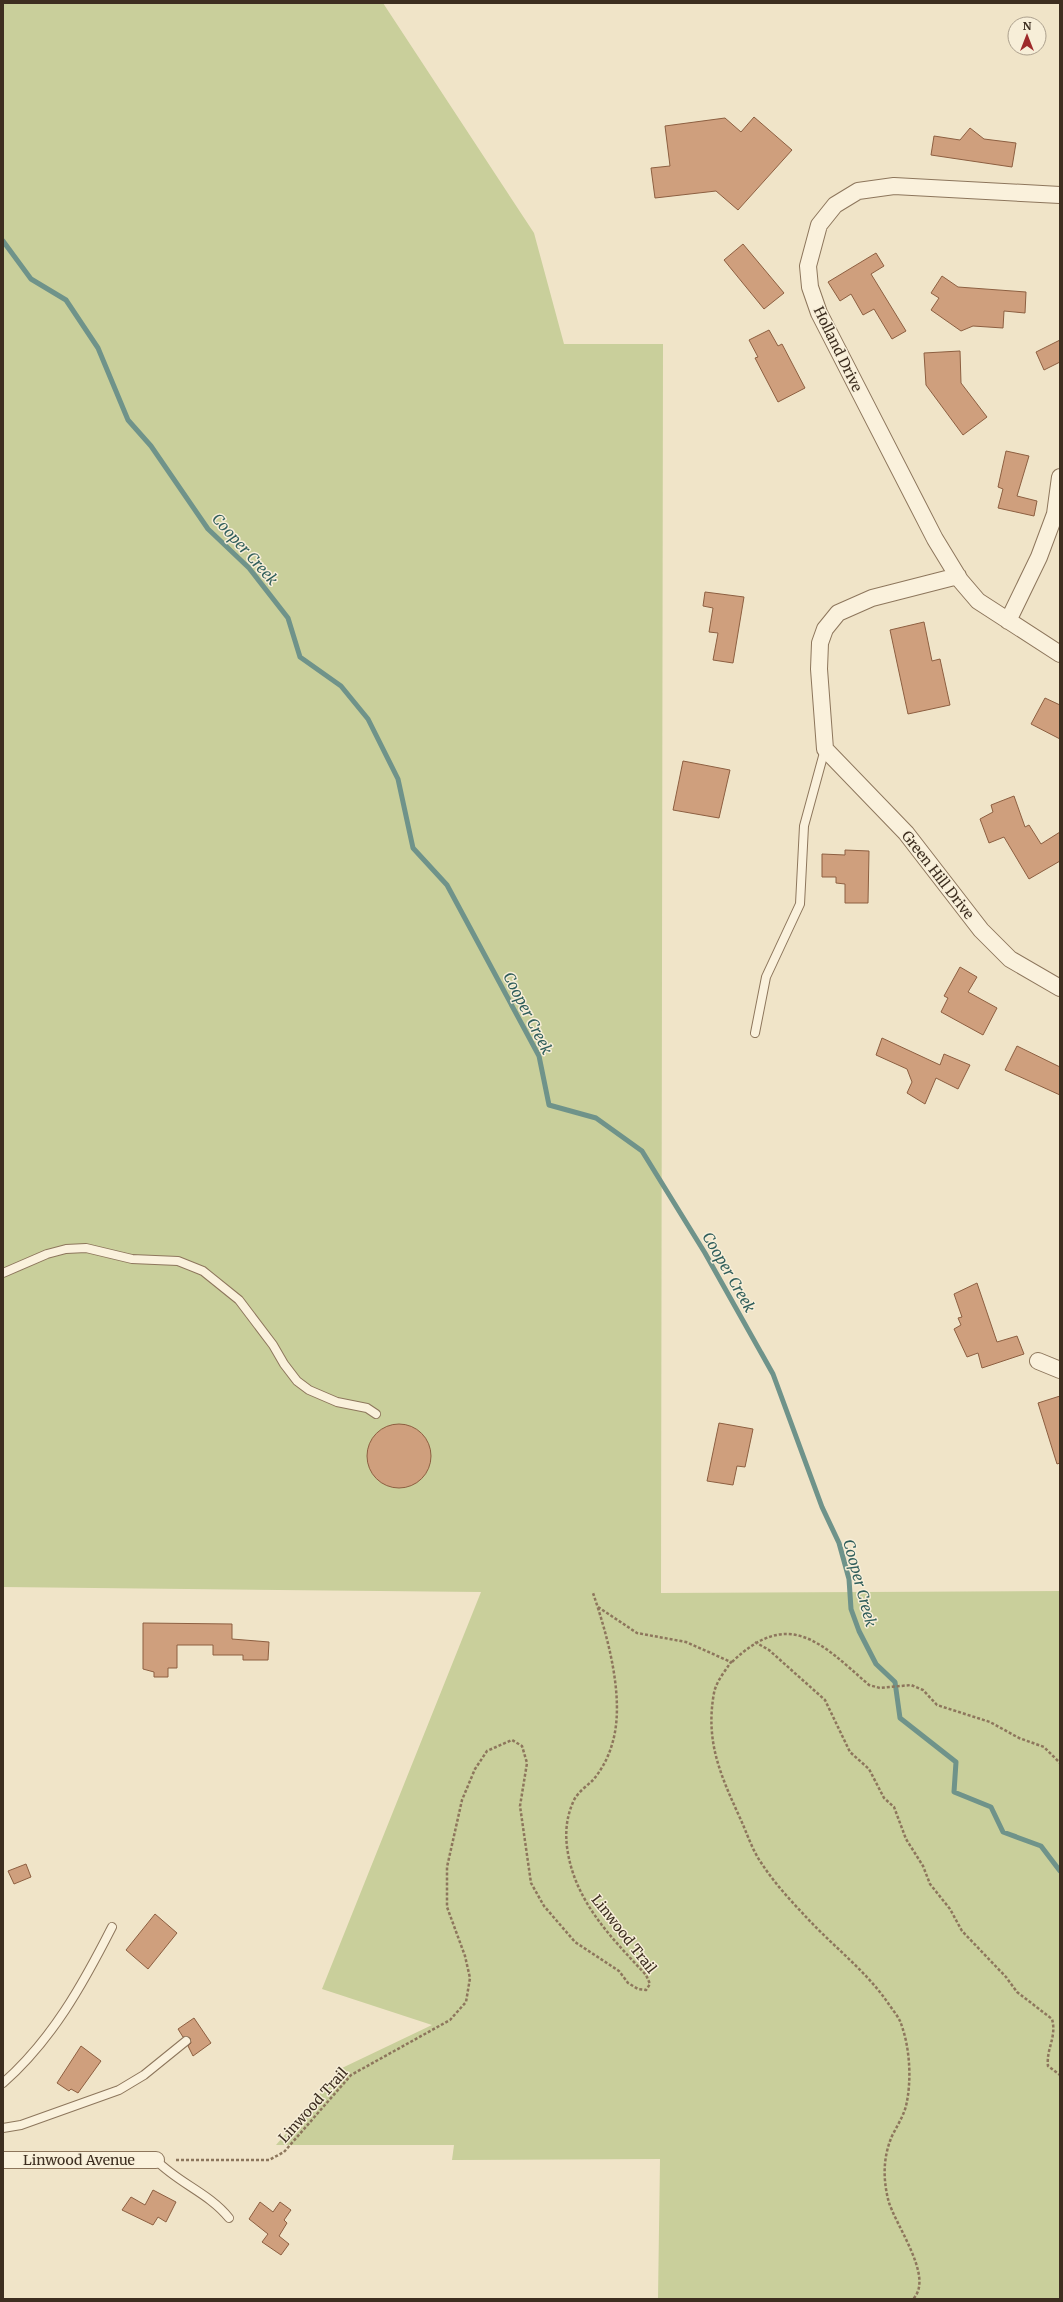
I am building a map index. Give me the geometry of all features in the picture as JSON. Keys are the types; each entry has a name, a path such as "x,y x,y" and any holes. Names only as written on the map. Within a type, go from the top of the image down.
{"street":[{"name":"Holland Drive","path":"1060,194 894,186 858,191 835,205 819,226 808,266 810,287 819,313 934,538 958,576 978,601 1060,654"},
{"path":"1008,621 1039,557 1054,514 1060,477"},
{"path":"825,749 819,669 820,643 825,629 838,614 872,598 958,576"},
{"name":"Green Hill Drive","path":"825,749 906,833 981,930 1010,959 1060,988"},
{"path":"1038,1361 1060,1370"},
{"name":"Linwood Avenue","path":"3,2160 156,2160"}],"lane":[{"path":"755,1033 766,977 800,904 804,826 825,749"},
{"path":"3,1273 47,1254 66,1249 86,1248 132,1259 178,1261 203,1271 239,1300 274,1345 284,1364 303,1385 323,1397 367,1408 376,1414"},
{"path":"3,2082 18,2069 59,2020 86,1979 112,1928"},
{"path":"3,2128 21,2125 119,2090 144,2075 186,2041"},
{"path":"156,2160 167,2172 219,2206 229,2218"}],"path":[{"name":"Linwood Trail","path":"156,2160 269,2160 284,2152 351,2075 450,2020 466,2002 470,1978 447,1907 447,1867 462,1800 474,1769 487,1751 512,1740 522,1746 527,1764 520,1806 532,1883 544,1906 575,1942 619,1971 628,1983 638,1989 646,1990 650,1984 646,1975 594,1917 579,1892 569,1859 567,1815 575,1798 607,1761 614,1739 617,1717 613,1673 598,1607 593,1593"},
{"path":"598,1607 637,1633 686,1642 731,1662"},
{"path":"913,2299 918,2294 921,2282 917,2268 889,2204 884,2184 887,2150 905,2107 909,2087 907,2054 900,2020 871,1982 791,1901 762,1864 727,1792 714,1747 712,1722 714,1691 731,1662 755,1642 774,1634 792,1633 809,1638 869,1685 880,1688 911,1685 923,1690 937,1705 990,1722 1019,1738 1044,1747 1060,1763"},
{"path":"755,1642 769,1650 824,1700 850,1752 869,1769 884,1798 894,1807 906,1839 923,1866 930,1884 950,1909 962,1931 1022,1997 1052,2019 1054,2038 1048,2058 1048,2066 1060,2075"}],"green space":[{"path":"3,3 383,3 534,233 564,344 663,344 661,1593 1060,1591 1060,2299 658,2299 660,2159 452,2160 454,2145 276,2145 342,2068 432,2025 322,1989 481,1592 3,1587"}],"building":[{"path":"754,117 792,150 738,210 716,191 655,198 651,168 670,166 665,126 725,118 741,132"},
{"path":"970,128 984,139 1016,143 1012,167 931,155 934,136 960,140"},
{"path":"743,244 784,293 764,309 724,260"},
{"path":"876,253 884,266 871,274 906,331 892,339 874,309 863,315 851,294 840,301 828,282"},
{"path":"942,276 958,287 1026,292 1025,313 1004,311 1003,328 973,326 961,331 931,310 939,298 931,293"},
{"path":"769,330 778,346 782,344 805,388 778,402 755,358 758,357 749,340"},
{"path":"1060,340 1060,362 1044,370 1036,352"},
{"path":"960,351 961,383 987,417 963,435 926,385 924,353"},
{"path":"1006,451 1029,456 1017,496 1037,501 1034,516 998,508 1003,489 998,487"},
{"path":"705,592 744,597 733,663 713,660 718,633 709,632 713,608 703,606"},
{"path":"924,622 932,661 940,659 950,705 908,714 890,630"},
{"path":"1045,698 1060,705 1060,739 1031,724"},
{"path":"683,761 730,770 719,818 673,810"},
{"path":"1014,796 1025,827 1029,825 1041,844 1060,832 1060,861 1029,879 1004,837 989,843 980,819 993,812 991,805"},
{"path":"845,850 869,851 868,903 845,903 845,884 836,883 836,877 822,877 822,854 845,855"},
{"path":"960,967 977,977 968,992 997,1008 983,1035 941,1012 948,998 944,996"},
{"path":"882,1038 940,1065 944,1054 970,1065 958,1089 936,1078 925,1104 907,1093 912,1082 907,1069 876,1055"},
{"path":"1017,1046 1060,1067 1060,1095 1005,1070"},
{"path":"977,1283 997,1342 1017,1336 1024,1354 982,1368 978,1353 967,1357 954,1329 961,1325 958,1318 962,1317 954,1294"},
{"path":"1060,1396 1060,1463 1057,1464 1038,1403"},
{"path":"719,1423 753,1429 745,1467 737,1466 733,1485 707,1481"},
{"path":"399,1424 417,1430 425,1438 431,1456 425,1474 417,1482 399,1488 381,1482 373,1474 367,1456 373,1438 381,1430"},
{"path":"143,1623 232,1624 232,1639 269,1642 268,1660 243,1660 243,1655 213,1655 213,1645 177,1645 177,1668 168,1668 168,1677 154,1677 154,1672 143,1669"},
{"path":"26,1864 31,1877 14,1884 8,1871"},
{"path":"155,1914 177,1933 148,1969 126,1950"},
{"path":"194,2018 211,2043 193,2056 188,2046 191,2043 190,2038 183,2037 178,2029"},
{"path":"81,2046 101,2061 78,2093 71,2089 69,2091 57,2083"},
{"path":"153,2190 176,2202 166,2222 158,2217 153,2225 122,2210 131,2197 145,2205"},
{"path":"260,2202 273,2212 280,2202 291,2210 284,2220 287,2223 279,2236 289,2244 281,2255 262,2242 268,2234 249,2219"}],"waterway":[{"name":"Cooper Creek","path":"3,241 31,279 66,300 98,348 128,420 151,446 208,529 249,568 288,618 300,657 341,686 368,719 398,779 413,848 447,885 539,1056 549,1105 596,1118 642,1151 705,1253 773,1374 822,1507 839,1543 849,1579 851,1609 859,1631 876,1664 895,1682 900,1718 956,1762 954,1792 991,1807 1003,1832 1041,1846 1060,1871"}]}
